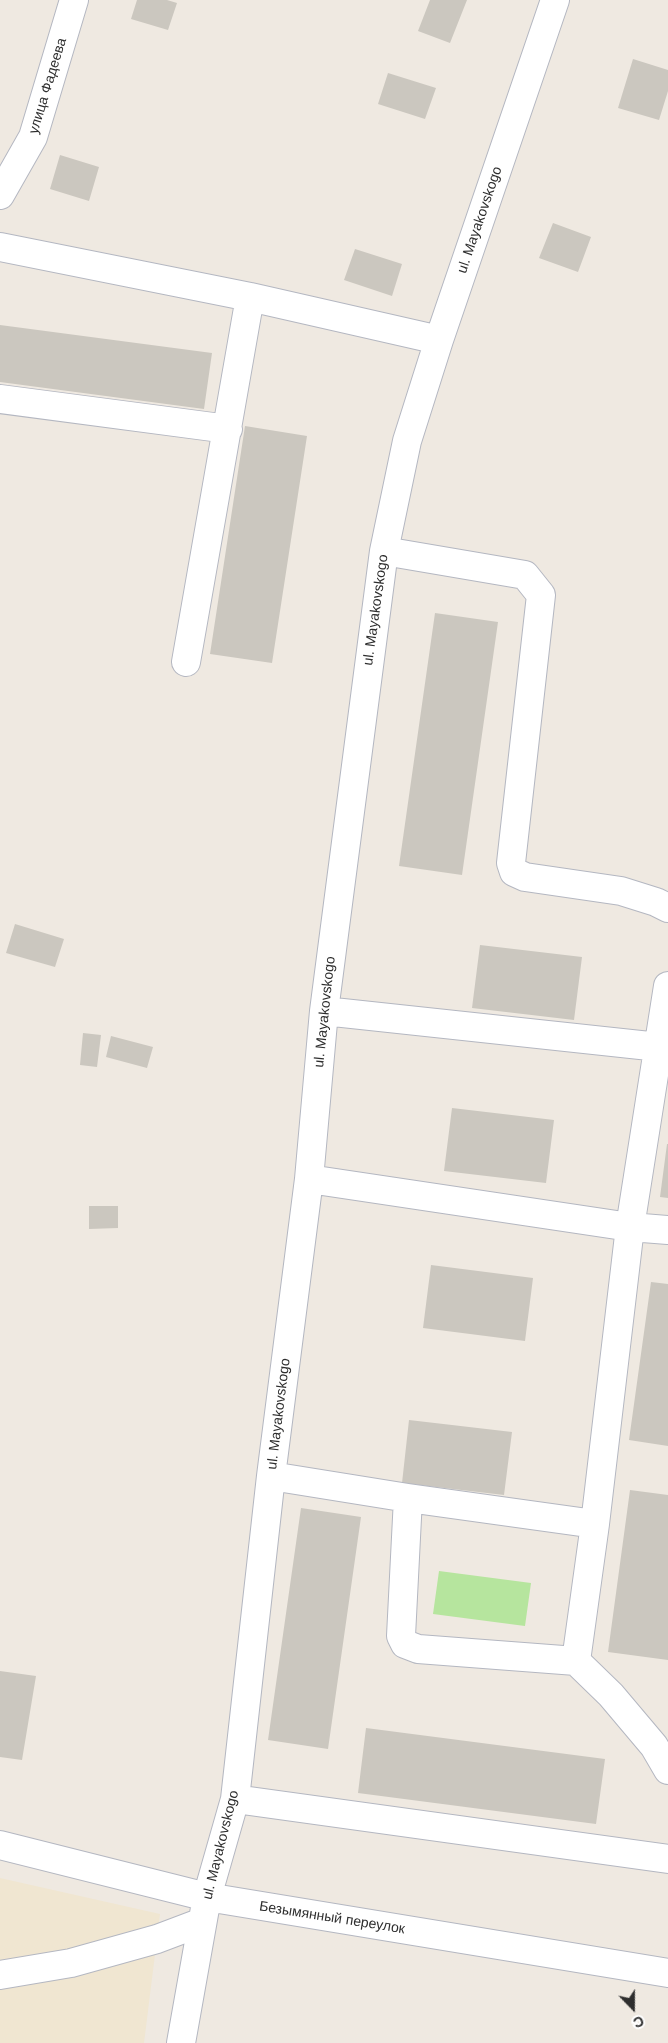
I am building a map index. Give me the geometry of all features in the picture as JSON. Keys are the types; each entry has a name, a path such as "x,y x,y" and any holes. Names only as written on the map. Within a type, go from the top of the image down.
{"street":[{"name":"улица Фадеева","path":"0,195 33,137 74,0"},
{"name":"ul. Mayakovskogo","path":"181,2043 204,1909 235,1798 271,1476 309,1180 324,1011 384,551 407,441 555,0"},
{"path":"0,247 250,297 440,340"},
{"path":"186,662 250,297"},
{"path":"0,399 228,429"},
{"path":"384,551 525,575 541,595 511,863 514,872 525,877 621,891 656,902 668,908"},
{"path":"576,1661 595,1524 630,1227 668,986"},
{"path":"324,1011 659,1047"},
{"path":"309,1180 630,1227 668,1230"},
{"path":"271,1476 408,1498 595,1524"},
{"path":"408,1498 401,1636 406,1644 418,1648 576,1661 611,1695 642,1731 654,1746 668,1770"},
{"path":"235,1798 668,1859"},
{"name":"Безымянный переулок","path":"0,1845 204,1909 668,1973"},
{"path":"0,1975 70,1963 157,1939 204,1909"}],"shaded area":[{"path":"0,1878 160,1914 144,2043 0,2043"}],"green space":[{"path":"439,1571 531,1583 525,1626 433,1614"}],"building":[{"path":"137,0 167,0 177,3 168,30 131,19"},
{"path":"430,0 467,0 450,43 418,31"},
{"path":"633,59 668,70 668,91 659,120 618,108"},
{"path":"388,73 436,88 425,119 378,104"},
{"path":"60,155 99,167 89,201 50,189"},
{"path":"553,223 591,237 578,272 539,258"},
{"path":"355,249 402,264 392,296 344,280"},
{"path":"0,325 212,353 204,409 0,382"},
{"path":"245,426 307,436 272,663 210,654"},
{"path":"435,613 498,622 462,875 399,866"},
{"path":"15,924 64,939 55,967 6,953"},
{"path":"480,945 582,957 574,1020 472,1008"},
{"path":"83,1033 101,1035 97,1067 80,1065"},
{"path":"111,1036 153,1047 147,1068 106,1057"},
{"path":"452,1108 554,1120 546,1183 444,1171"},
{"path":"668,1144 668,1198 660,1197"},
{"path":"89,1206 118,1206 118,1228 89,1229"},
{"path":"431,1265 533,1278 525,1341 423,1328"},
{"path":"651,1282 668,1284 668,1446 629,1440"},
{"path":"409,1420 512,1432 504,1495 402,1483"},
{"path":"630,1490 668,1495 668,1660 608,1652"},
{"path":"301,1508 361,1517 328,1749 268,1740"},
{"path":"0,1671 36,1676 22,1760 0,1757"},
{"path":"366,1728 605,1759 596,1824 358,1793"}]}
